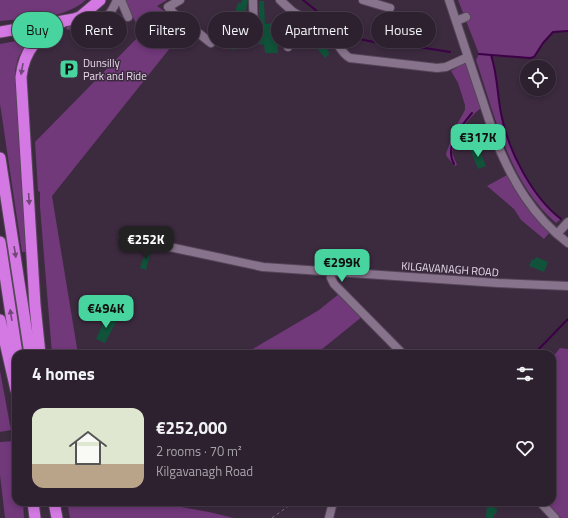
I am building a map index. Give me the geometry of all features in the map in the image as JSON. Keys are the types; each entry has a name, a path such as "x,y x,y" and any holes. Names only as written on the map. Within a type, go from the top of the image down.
{"highway":[{"path":"86,12 100,0"},
{"path":"2,32 71,20"},
{"path":"40,350 35,305 20,76 23,62 32,45 42,33 64,22"},
{"path":"0,158 29,350"},
{"path":"0,242 15,350"},
{"path":"0,320 12,372"},
{"path":"34,506 35,518"},
{"path":"55,506 57,518"}],"street":[{"path":"111,12 117,0"},
{"path":"121,0 128,17"},
{"path":"180,0 169,6 172,12 208,41"},
{"path":"253,0 253,12"},
{"path":"280,0 292,11 308,18 326,29 333,36 343,52 350,58 437,68 446,67 468,57"},
{"path":"363,0 390,8"},
{"path":"449,0 496,141 512,176 538,214 568,243"},
{"path":"456,21 466,17"},
{"path":"557,234 566,223"},
{"name":"KILGAVANAGH ROAD","path":"123,236 263,267 330,272 475,279 568,286"},
{"path":"330,272 334,284 399,350"},
{"path":"329,518 332,506"},
{"path":"541,506 555,518"}],"path":[{"path":"272,518 288,506"}],"shaded area":[{"path":"0,0 86,0 77,7 63,12 12,12 12,20 0,21"},
{"path":"125,0 167,0 157,6 166,12 135,12 135,21"},
{"path":"458,0 568,0 568,31 554,31 543,43 534,57 491,56 495,71 502,120 511,147 524,174 540,199 561,219 556,223 540,207 526,189 515,169 497,126 476,60 479,54"},
{"path":"71,25 71,29 67,30 66,26"},
{"path":"135,40 135,48 170,48 52,196 77,350 52,350 35,142"},
{"path":"12,42 12,48 24,48 18,58 15,71 28,252 22,252 0,104 0,44"},
{"path":"466,62 481,108 471,117 457,140 452,153 457,165 455,166 446,154 455,128 465,110 465,105 458,83 451,71"},
{"path":"507,175 515,191 526,206 537,220 550,232 544,239 521,220 514,209 487,186"},
{"path":"340,293 363,316 321,350 251,350 319,310"},
{"path":"560,348 568,349 568,518 561,518 550,506 556,506 556,353"},
{"path":"0,371 11,430 0,432"},
{"path":"12,441 12,506 23,506 24,518 5,518 0,475 0,442"},
{"path":"68,506 176,506 234,518 70,518"}],"building":[{"path":"242,0 248,0 245,12 235,12 238,3 241,3"},
{"path":"259,1 264,1 265,24 271,23 271,48 278,48 278,53 265,53 263,44 263,12 259,12"},
{"path":"317,48 330,48 327,50 330,53 325,58"},
{"path":"478,146 486,166 478,169 470,149"},
{"path":"146,250 151,252 146,270 140,268"},
{"path":"536,257 548,262 544,272 529,266 532,259 534,260"},
{"path":"107,315 117,320 105,343 96,339"},
{"path":"487,506 494,506 494,508 497,508 496,515 494,514 493,518 486,518"}],"waterway":[{"path":"303,0 349,37 399,47 412,46 450,52"},
{"path":"479,54 530,58 534,57 543,43 553,32 568,31"},
{"path":"491,55 502,118 510,145 532,187 541,199 561,219"},
{"path":"454,164 451,157 452,144 459,130 472,113"},
{"path":"538,350 568,319"}],"place":[{"name":"Dunsilly Park and Ride","path":"69,69"}]}
